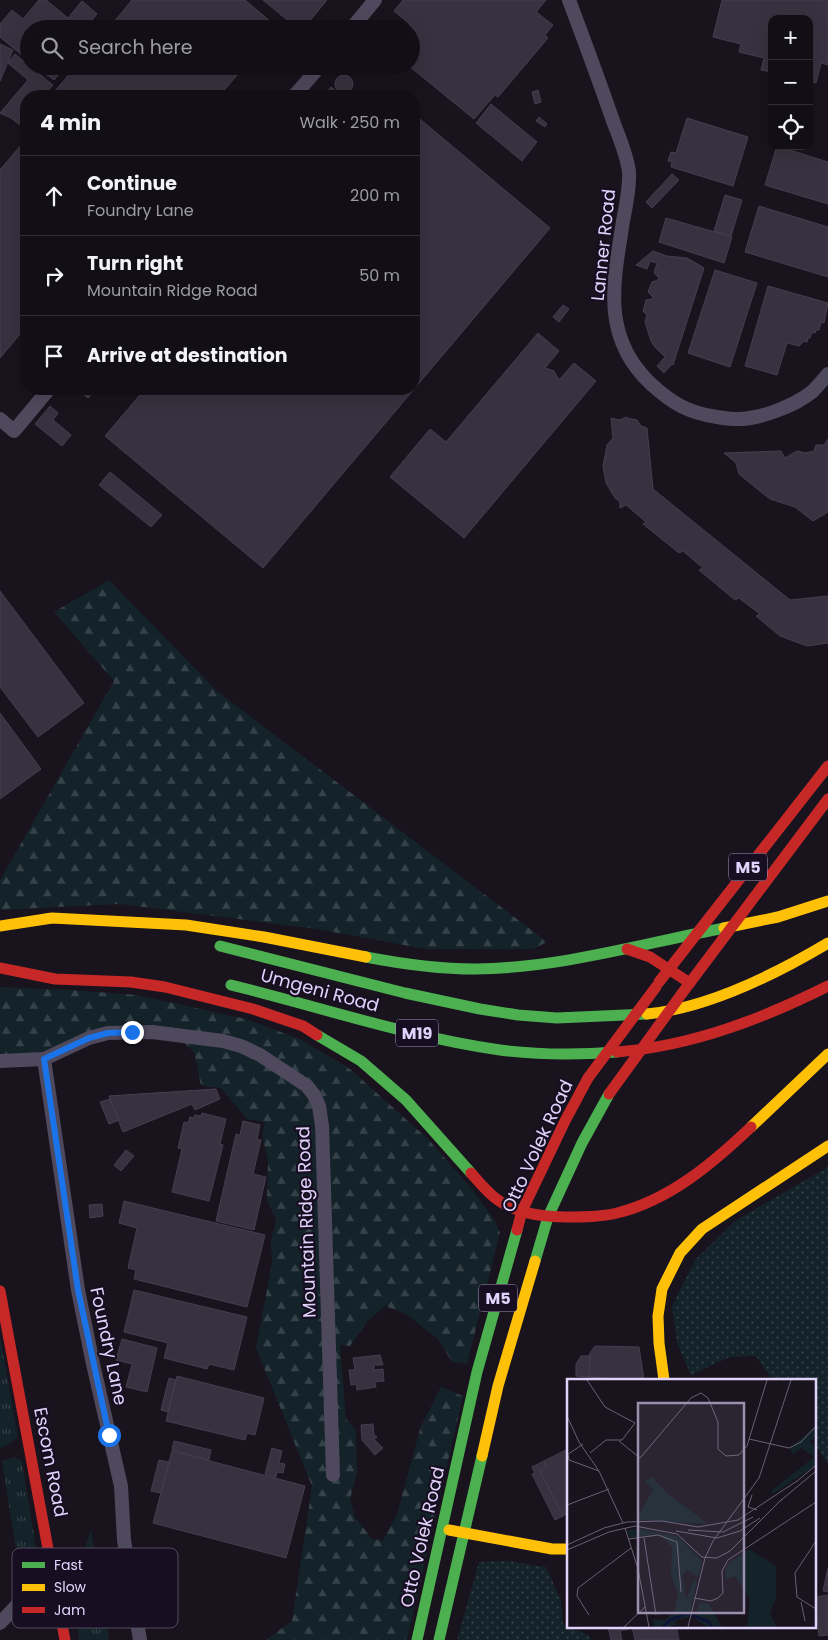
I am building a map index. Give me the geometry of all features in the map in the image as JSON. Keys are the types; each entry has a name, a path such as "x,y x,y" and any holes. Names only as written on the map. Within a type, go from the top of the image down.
{"main road":[{"name":"Otto Volek Road","path":"418,1635 477,1372 522,1211 588,1078 696,933 828,766"},
{"name":"M5","path":"440,1636 498,1386 548,1216 582,1143 609,1094 828,799"},
{"path":"14,925 46,918 186,925 239,932 396,963 470,969 556,963 780,917 828,901"},
{"path":"0,926 85,926 179,936"},
{"name":"Umgeni Road","path":"205,942 432,999 518,1015 554,1018 590,1018 669,1010 706,1000 756,980 810,954 828,943"},
{"path":"627,949 650,957 690,983"},
{"path":"0,962 22,961"},
{"path":"0,968 55,979 131,982 165,988 254,1009 303,1026 361,1061 406,1100 480,1183 500,1202 522,1211 548,1216 588,1217 617,1213 643,1204 684,1184 720,1156 828,1054"},
{"name":"Umgeni Road","path":"222,983 405,1031 501,1050 563,1054 620,1052 702,1038 739,1027 771,1014 828,986"},
{"path":"664,1379 658,1343 658,1316 662,1289 680,1253 702,1229 828,1146"},
{"name":"Escom Road","path":"0,1291 49,1548"},
{"path":"441,1529 552,1549 567,1549"}],"street":[{"path":"358,20 375,0"},
{"name":"Lanner Road","path":"569,0 602,88 628,171 628,190 613,290 614,316 629,358 642,375 681,408 709,416 737,420 758,417 788,406 812,392 828,374"},
{"path":"299,90 312,75"},
{"path":"0,419 14,431 44,395"},
{"name":"Mountain Ridge Road","path":"0,1061 44,1059 72,1044 108,1033 152,1032 199,1037 241,1046 260,1055 307,1086 319,1106 322,1126 333,1475"},
{"name":"Foundry Lane","path":"44,1059 78,1290 121,1486 125,1548"},
{"path":"0,1623 12,1610"}],"green space":[{"path":"109,580 217,691 547,942 533,949 426,949 316,929 120,904 0,910 0,880 114,681 54,612"},
{"path":"0,987 137,995 246,1019 302,1040 350,1069 428,1139 472,1189 495,1221 500,1233 467,1364 452,1362 438,1339 406,1314 385,1306 368,1321 350,1346 340,1345 346,1419 356,1430 357,1473 350,1499 355,1517 372,1539 383,1540 397,1514 421,1426 441,1387 463,1396 407,1640 266,1640 292,1621 312,1486 256,1348 272,1263 271,1242 276,1220 267,1200 268,1161 262,1135 265,1122 247,1119 221,1088 201,1086 194,1052 175,1034 108,1033 58,1053 0,1062"},
{"path":"828,1167 828,1464 816,1447 816,1379 771,1379 756,1356 730,1357 691,1375 677,1343 672,1306 695,1260 735,1221"},
{"path":"0,1337 18,1437 0,1448"},
{"path":"15,1457 22,1461 36,1548 16,1548 2,1461"},
{"path":"91,1529 94,1548 85,1548"},
{"path":"508,1561 546,1567 561,1600 563,1624 567,1626 567,1628 572,1628 589,1636 591,1640 457,1640 479,1562"},
{"path":"77,1628 107,1628 109,1640 79,1640"}],"building":[{"path":"39,0 46,0 68,18 82,1 97,14 92,20 20,20 20,54 0,37 0,24 12,10 23,19"},
{"path":"132,0 245,0 269,20 115,20"},
{"path":"263,0 327,0 310,20 287,20"},
{"path":"403,0 546,0 536,12 553,25 545,35 548,38 498,97 495,95 474,119 420,75 420,20 405,20 394,11"},
{"path":"722,0 828,0 828,65 821,63 816,83 813,82 813,15 768,15 768,71 761,70 764,58 739,52 741,44 713,37"},
{"path":"0,44 13,50 0,81"},
{"path":"15,54 20,58 20,73 8,63"},
{"path":"22,75 41,75 53,85 48,90 20,90 20,125 0,113 28,80"},
{"path":"47,75 58,75 54,80"},
{"path":"68,75 237,75 224,90 56,90"},
{"path":"344,75 353,84 350,90 338,90 335,84 338,78"},
{"path":"538,90 541,102 535,104 532,92"},
{"path":"491,104 537,142 522,161 476,123"},
{"path":"539,117 547,124 545,127 536,121"},
{"path":"687,118 748,137 733,186 671,167 672,162 668,161 671,152 676,153"},
{"path":"420,119 550,228 420,382"},
{"path":"20,146 20,334 0,358 0,170"},
{"path":"776,150 790,150 828,162 828,204 765,185"},
{"path":"672,174 679,180 652,208 646,202"},
{"path":"725,195 742,200 731,236 714,231"},
{"path":"759,206 828,227 828,277 745,252"},
{"path":"666,218 732,237 724,263 659,242"},
{"path":"653,251 667,256 687,258 704,268 673,365 664,373 657,366 665,357 651,341 645,322 647,315 643,311 646,300 653,297 648,292 652,282 659,278 654,273 657,263 650,261 647,269 636,265"},
{"path":"715,270 757,283 730,367 688,353"},
{"path":"768,286 828,303 824,323 821,322 819,330 816,330 815,333 812,332 807,342 804,341 799,346 787,343 777,375 745,366"},
{"path":"563,305 569,309 559,322 553,317"},
{"path":"538,333 559,351 545,368 554,371 559,380 574,363 596,381 464,538 390,477 430,429 446,442"},
{"path":"140,395 409,395 263,568 105,436"},
{"path":"50,406 58,413 53,420 71,435 62,446 35,424"},
{"path":"627,417 637,420 641,426 647,428 653,489 790,600 828,596 828,643 807,646 780,636 756,616 760,614 739,598 735,600 699,570 703,568 683,551 679,553 643,524 646,522 626,505 620,508 620,502 615,498 606,483 603,466 607,445 613,438 611,418 619,420"},
{"path":"828,439 828,512 813,521 795,507 770,499 739,474 736,463 724,453 781,451 785,458 797,451 806,453 814,451 816,445 824,445"},
{"path":"110,472 162,515 151,527 99,485"},
{"path":"0,591 84,703 38,737 0,687"},
{"path":"0,713 41,769 0,799"},
{"path":"216,1089 220,1099 195,1110 192,1104 123,1132 109,1096"},
{"path":"110,1099 119,1120 109,1124 100,1102"},
{"path":"202,1113 226,1119 220,1144 223,1145 209,1201 172,1192 182,1149 178,1148 184,1122 188,1123 190,1117 194,1118 195,1115 201,1116"},
{"path":"243,1121 260,1125 257,1139 261,1140 253,1174 266,1177 254,1230 216,1221 236,1134 240,1135"},
{"path":"126,1150 134,1156 121,1171 114,1165"},
{"path":"124,1201 265,1235 247,1307 134,1279 136,1270 128,1268 137,1228 119,1223"},
{"path":"102,1204 103,1216 90,1218 89,1205"},
{"path":"134,1290 247,1317 234,1370 209,1364 207,1369 164,1358 168,1343 124,1332"},
{"path":"122,1339 157,1348 147,1392 126,1387 132,1364 116,1360"},
{"path":"595,1346 639,1347 644,1379 589,1377 590,1353"},
{"path":"380,1355 383,1365 374,1365 374,1370 383,1369 384,1381 375,1382 376,1387 357,1390 356,1384 351,1385 349,1370 355,1370 353,1358"},
{"path":"581,1356 590,1356 589,1377 576,1376 576,1364"},
{"path":"177,1376 264,1398 255,1435 247,1433 245,1440 166,1421"},
{"path":"169,1378 176,1380 168,1412 161,1410"},
{"path":"373,1424 374,1435 377,1437 374,1439 383,1448 375,1455 362,1440 361,1425"},
{"path":"174,1441 211,1450 209,1460 172,1450"},
{"path":"272,1448 282,1451 279,1463 285,1464 283,1473 277,1472 276,1477 265,1474"},
{"path":"567,1450 567,1514 563,1516 540,1471 547,1467 544,1461"},
{"path":"172,1451 305,1486 286,1558 153,1523"},
{"path":"159,1460 169,1462 161,1493 151,1491"},
{"path":"544,1461 547,1467 540,1471 563,1516 555,1520 532,1474 535,1473 532,1467"},
{"path":"828,1568 828,1592 823,1591"},
{"path":"828,1595 828,1635 819,1636 816,1597"},
{"path":"608,1628 633,1628 620,1631 622,1640 611,1640"},
{"path":"632,1628 676,1628 679,1640 635,1640"}],"traffic: fast":[{"path":"366,957 448,968 507,968 569,960 724,928"},
{"path":"220,946 405,993 480,1009 518,1015 557,1018 647,1014"},
{"path":"231,985 398,1030 500,1050 544,1054 617,1052"},
{"path":"317,1035 361,1061 406,1100 471,1173"},
{"path":"535,1261 548,1217 582,1143 609,1094"},
{"path":"417,1640 477,1372 517,1230"},
{"path":"439,1640 482,1456"}],"traffic: slow":[{"path":"724,928 778,917 828,901"},
{"path":"0,926 52,918 186,925 264,937 366,957"},
{"path":"647,1014 693,1005 740,988 764,978 828,943"},
{"path":"751,1127 828,1054"},
{"path":"664,1379 659,1343 658,1316 662,1289 680,1253 702,1229 828,1146"},
{"path":"482,1456 498,1386 535,1261"},
{"path":"449,1530 552,1549 567,1549"}],"traffic: jam":[{"path":"659,982 828,766"},
{"path":"680,996 828,799"},
{"path":"627,949 650,957 690,983"},
{"path":"0,968 55,979 131,982 165,987 253,1009 303,1026 317,1035"},
{"path":"617,1052 672,1044 726,1029 752,1020 828,986"},
{"path":"588,1078 656,987"},
{"path":"609,1094 678,999"},
{"path":"517,1230 522,1211 588,1078"},
{"path":"471,1173 497,1199 508,1206 524,1212 559,1217 611,1214 636,1207 673,1190 706,1167 751,1127"},
{"path":"0,1291 48,1548"},
{"path":"63,1628 65,1640"}],"route":[{"path":"109,1435 78,1290 44,1059 72,1044 89,1038 108,1033 132,1032"}]}
